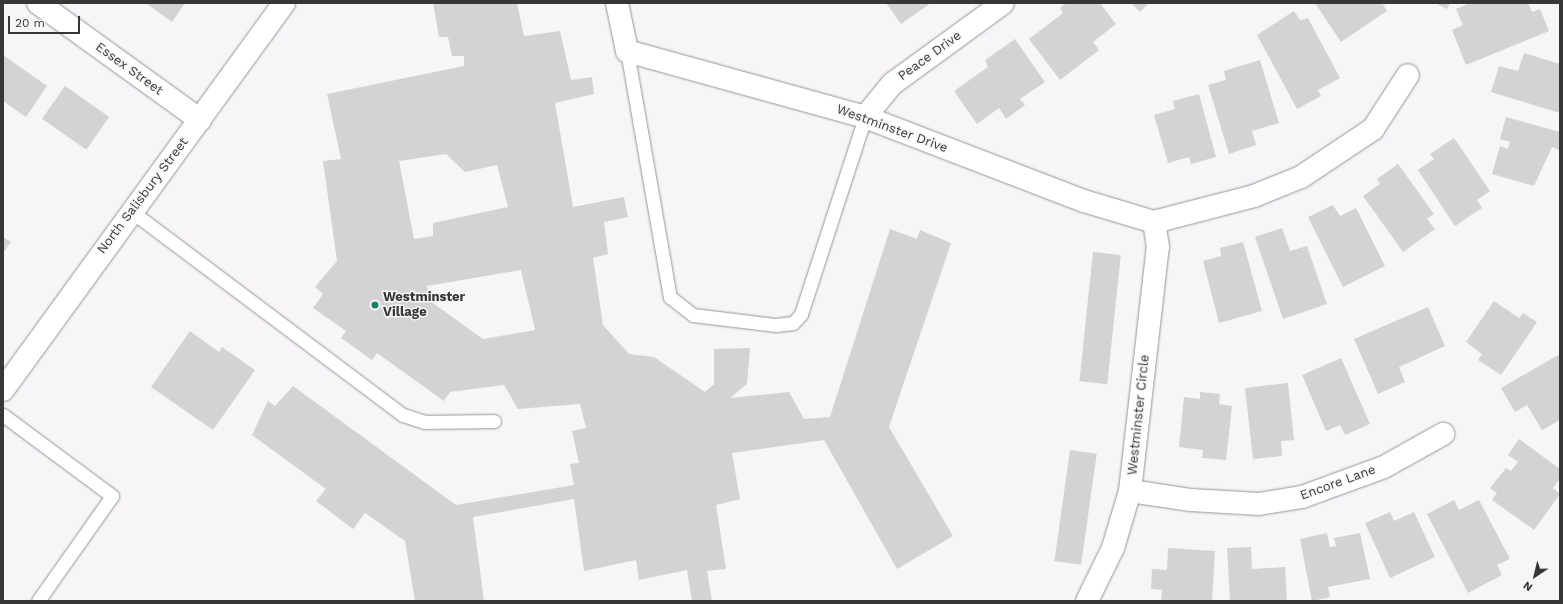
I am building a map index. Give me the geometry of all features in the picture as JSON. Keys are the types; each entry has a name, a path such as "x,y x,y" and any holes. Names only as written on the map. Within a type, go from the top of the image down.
{"street":[{"name":"Essex Street","path":"38,3 200,120"},
{"name":"North Salisbury Street","path":"3,390 131,211 200,120 284,3"},
{"path":"618,3 627,51"},
{"name":"Peace Drive","path":"865,117 892,84 1003,3"},
{"name":"Westminster Drive","path":"627,51 865,117 1084,201 1154,222"},
{"path":"1154,222 1254,196 1301,177 1373,129 1408,75"},
{"name":"Westminster Circle","path":"1087,601 1113,548 1130,490 1158,247 1154,222"},
{"name":"Encore Lane","path":"1130,490 1191,500 1259,504 1302,497 1384,467 1443,434"}],"lane":[{"path":"627,51 670,297 693,315 776,325 793,323 801,314 865,117"},
{"path":"131,211 403,415 424,422 494,421"},
{"path":"3,415 112,496 38,601"}],"building":[{"path":"146,3 185,3 172,22"},
{"name":"Westminster Village","path":"433,3 517,3 524,36 560,31 571,80 592,77 594,94 555,103 573,207 624,197 628,217 604,222 608,254 593,258 603,325 629,354 654,357 705,392 714,384 714,349 750,348 747,384 730,398 789,392 804,419 830,417 890,229 917,239 920,230 951,243 889,427 953,536 897,569 824,440 732,453 740,499 716,505 726,569 707,571 712,601 692,601 687,570 639,580 636,560 584,571 574,499 473,517 484,601 415,601 405,541 365,513 353,529 316,501 326,489 252,435 268,401 275,406 293,386 456,505 574,485 570,464 579,463 572,431 586,428 580,404 518,409 504,385 450,392 444,401 377,353 372,360 341,338 346,331 313,308 323,294 315,287 337,261 323,161 341,159 327,94 464,66 464,56 452,56 448,37 439,37","holes":["446,154 465,172 497,165 508,207 433,223 433,236 414,239 399,161","521,270 535,330 483,339 430,301 427,286"]},
{"path":"886,3 931,3 901,24"},
{"path":"1066,3 1100,3 1116,24 1093,42 1099,50 1060,80 1029,39 1063,13 1060,8"},
{"path":"1131,3 1149,3 1140,12"},
{"path":"1315,3 1382,3 1387,11 1341,42"},
{"path":"1435,3 1450,3 1447,9"},
{"path":"1470,3 1528,3 1532,12 1540,9 1549,31 1466,65 1452,30 1463,25 1456,9"},
{"path":"1294,11 1300,20 1308,18 1340,78 1318,90 1321,96 1297,109 1257,35"},
{"path":"1015,39 1045,82 1020,99 1025,105 1006,119 999,108 977,124 954,91 988,67 985,60"},
{"path":"1524,53 1560,64 1560,113 1491,92 1499,66 1518,71"},
{"path":"3,55 47,86 26,117 3,101"},
{"path":"1260,60 1279,123 1252,131 1256,145 1229,154 1208,85 1226,80 1224,71"},
{"path":"65,86 109,117 86,150 42,119"},
{"path":"1199,94 1216,157 1191,164 1189,157 1168,163 1154,115 1175,109 1173,101"},
{"path":"1506,117 1560,132 1560,150 1552,147 1534,186 1492,174 1500,146 1508,149 1510,142 1500,139"},
{"path":"1454,138 1490,191 1477,200 1482,208 1455,226 1418,170 1434,159 1430,154"},
{"path":"1398,164 1434,214 1427,219 1435,229 1403,252 1363,196 1380,184 1377,179"},
{"path":"1333,205 1340,216 1356,208 1385,266 1343,287 1308,217"},
{"path":"1282,228 1290,251 1307,246 1327,304 1283,319 1255,237"},
{"path":"3,237 11,242 3,253"},
{"path":"1243,242 1262,311 1219,323 1203,261 1221,256 1220,248"},
{"path":"1093,252 1121,255 1107,384 1079,381"},
{"path":"1494,301 1519,318 1523,313 1537,322 1501,375 1478,360 1482,354 1466,342"},
{"path":"1428,307 1445,346 1399,367 1405,382 1378,394 1354,339"},
{"path":"190,331 219,352 222,347 255,370 213,430 151,387"},
{"path":"1560,354 1560,420 1542,430 1527,405 1515,412 1501,388"},
{"path":"1341,358 1370,424 1345,435 1340,425 1326,431 1302,375"},
{"path":"1288,383 1294,440 1281,441 1282,456 1253,459 1245,388"},
{"path":"1200,392 1220,394 1219,404 1232,406 1226,460 1202,458 1203,450 1179,447 1184,397 1200,399"},
{"path":"1519,439 1560,469 1560,479 1553,488 1560,494 1534,530 1492,500 1497,493 1490,488 1506,468 1511,471 1518,462 1508,455"},
{"path":"1070,450 1097,454 1081,565 1054,561"},
{"path":"1454,500 1459,510 1479,500 1510,559 1497,565 1502,575 1468,593 1427,514"},
{"path":"1390,512 1394,521 1414,512 1435,557 1390,578 1365,523"},
{"path":"1327,533 1330,547 1336,546 1334,538 1360,533 1370,579 1328,587 1330,597 1312,601 1300,539"},
{"path":"1251,547 1252,569 1285,567 1287,601 1230,601 1227,548"},
{"path":"1168,548 1215,551 1212,601 1161,601 1162,590 1151,589 1152,569 1167,570"}],"place":[{"name":"Westminster Village","path":"375,305"}]}
